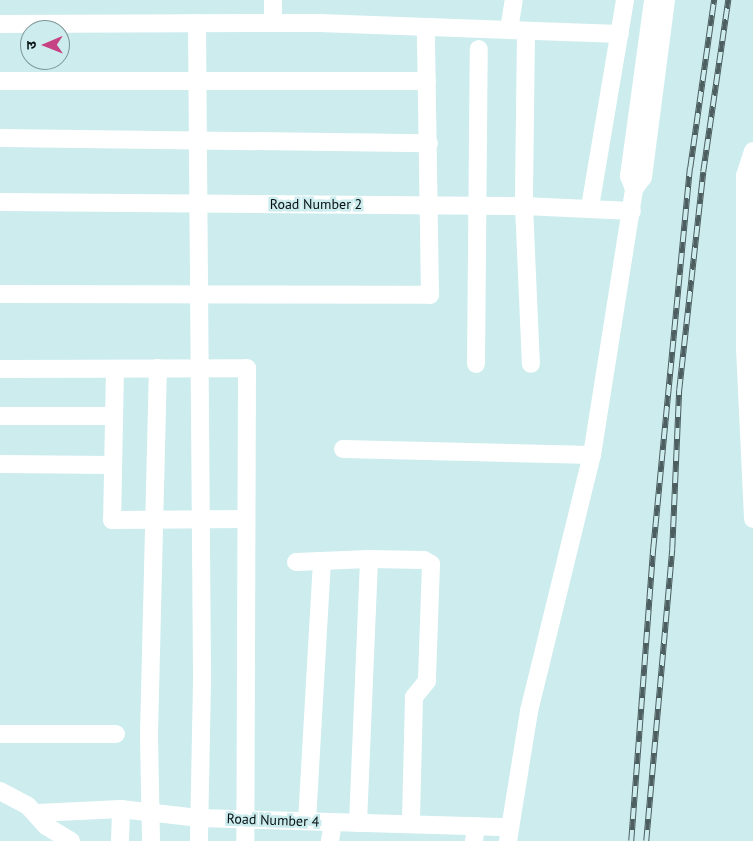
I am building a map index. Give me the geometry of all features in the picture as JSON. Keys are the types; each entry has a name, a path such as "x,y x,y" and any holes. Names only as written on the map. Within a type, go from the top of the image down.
{"street":[{"path":"273,0 273,23"},
{"path":"514,0 517,30 531,364"},
{"path":"590,207 625,0"},
{"path":"509,834 529,711 592,455 632,211 634,190 629,176 653,0"},
{"path":"634,190 643,177 666,0"},
{"path":"197,23 198,519 202,680 199,841"},
{"path":"0,24 273,23 620,34"},
{"path":"0,294 198,296 430,295 431,205 426,27"},
{"path":"476,364 479,49"},
{"path":"0,81 427,81"},
{"path":"0,138 429,143"},
{"path":"753,151 745,176 747,441 753,519"},
{"name":"Road Number 2","path":"0,202 477,205 590,207 632,211"},
{"path":"151,841 149,734 158,368"},
{"path":"0,369 247,368 245,841"},
{"path":"115,369 112,520 245,519"},
{"path":"0,416 114,416"},
{"path":"343,449 592,455"},
{"path":"0,464 113,465"},
{"path":"358,823 369,559"},
{"path":"296,562 369,559 424,560 431,564 427,680 414,697 411,824"},
{"path":"307,821 322,561"},
{"path":"0,734 116,734"},
{"path":"0,790 36,813 46,826 71,841"},
{"path":"120,841 121,809"},
{"name":"Road Number 4","path":"36,813 121,809 199,818 411,824 475,833 509,834"},
{"path":"330,841 333,822"}],"railway":[{"path":"631,841 653,549 690,168 714,0"},
{"path":"646,841 672,549 679,390 703,172 728,0"}]}
